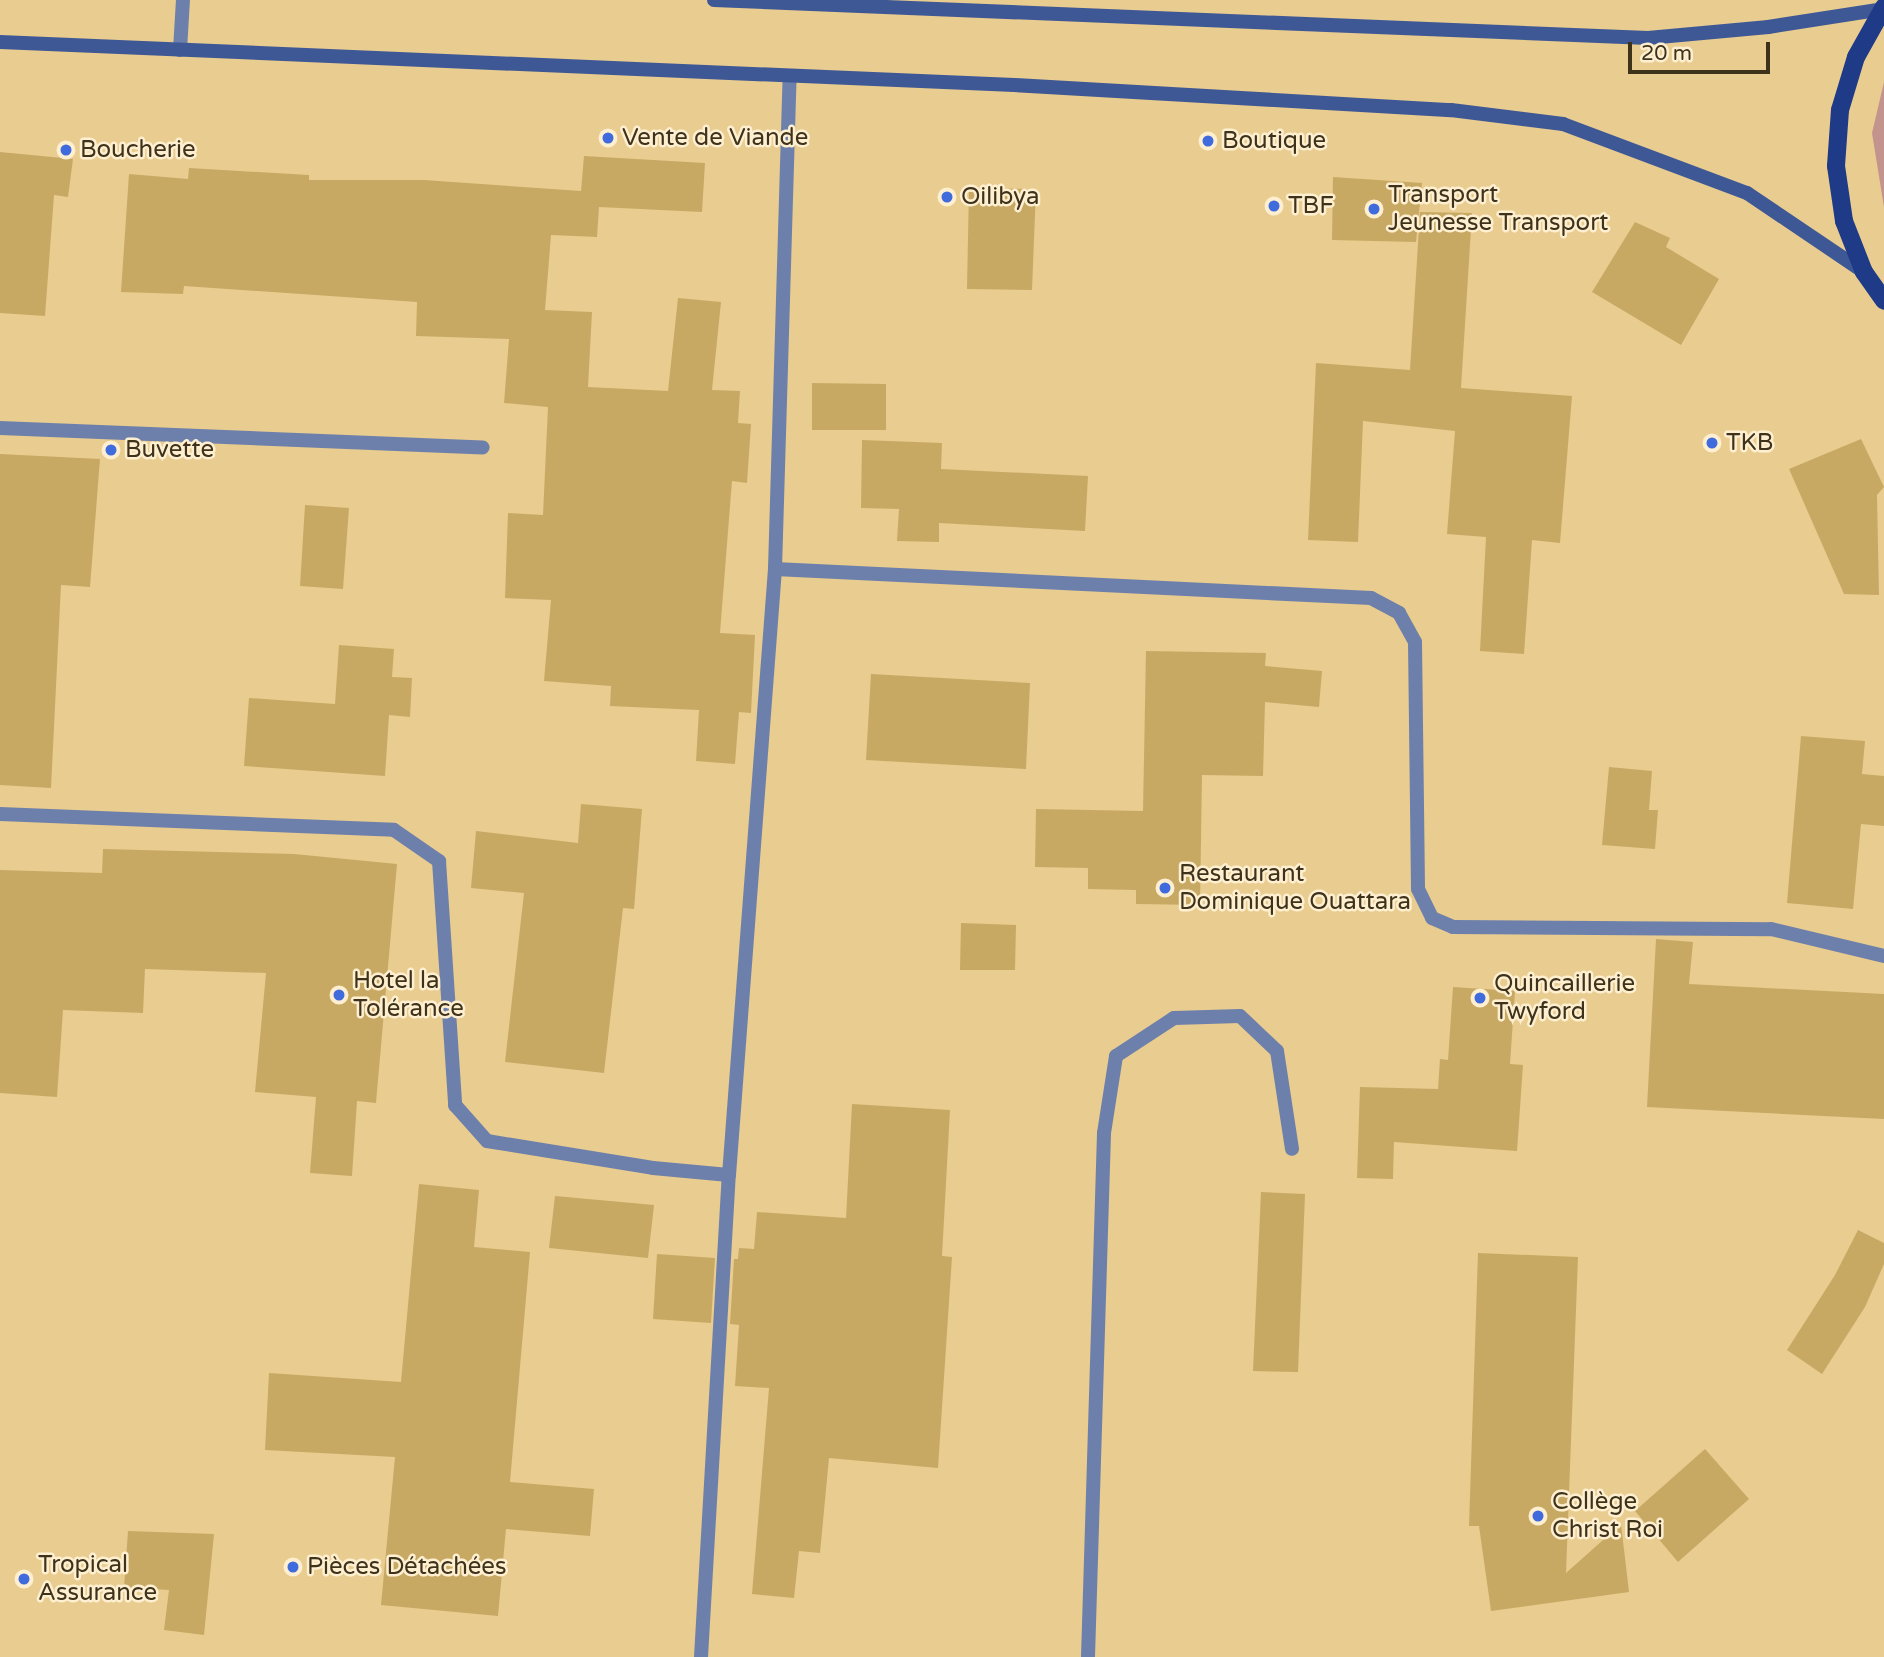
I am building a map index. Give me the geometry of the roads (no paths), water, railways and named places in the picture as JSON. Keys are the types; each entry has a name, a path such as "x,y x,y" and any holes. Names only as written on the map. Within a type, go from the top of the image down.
{"main road":[{"path":"714,0 1648,38 1768,27 1883,8"},
{"path":"1883,8 1856,57 1840,110 1837,152 1844,220 1864,272 1884,301"},
{"path":"0,42 1451,110 1563,124 1747,193 1864,272"}],"street":[{"path":"180,50 183,0"},
{"path":"701,1657 729,1175 775,569 790,78"},
{"path":"0,428 483,447"},
{"path":"775,569 1371,598 1399,613 1415,642 1418,890 1432,918 1452,927 1770,929 1884,956"},
{"path":"0,814 394,830 439,861 454,1105 487,1141 653,1168 729,1175"},
{"path":"1088,1657 1104,1133 1116,1056 1174,1018 1240,1016 1277,1051 1292,1149"}],"place":[{"name":"Vente de Viande","path":"608,138"},
{"name":"Boutique","path":"1208,141"},
{"name":"Boucherie","path":"66,150"},
{"name":"Oilibya","path":"947,197"},
{"name":"TBF","path":"1274,206"},
{"name":"Transport Jeunesse Transport","path":"1374,209"},
{"name":"TKB","path":"1712,443"},
{"name":"Buvette","path":"111,450"},
{"name":"Restaurant Dominique Ouattara","path":"1165,888"},
{"name":"Hotel la Tolérance","path":"339,995"},
{"name":"Quincaillerie Twyford","path":"1480,998"},
{"name":"Collège Christ Roi","path":"1538,1516"},
{"name":"Pièces Détachées","path":"293,1567"},
{"name":"Tropical Assurance","path":"24,1579"}]}
